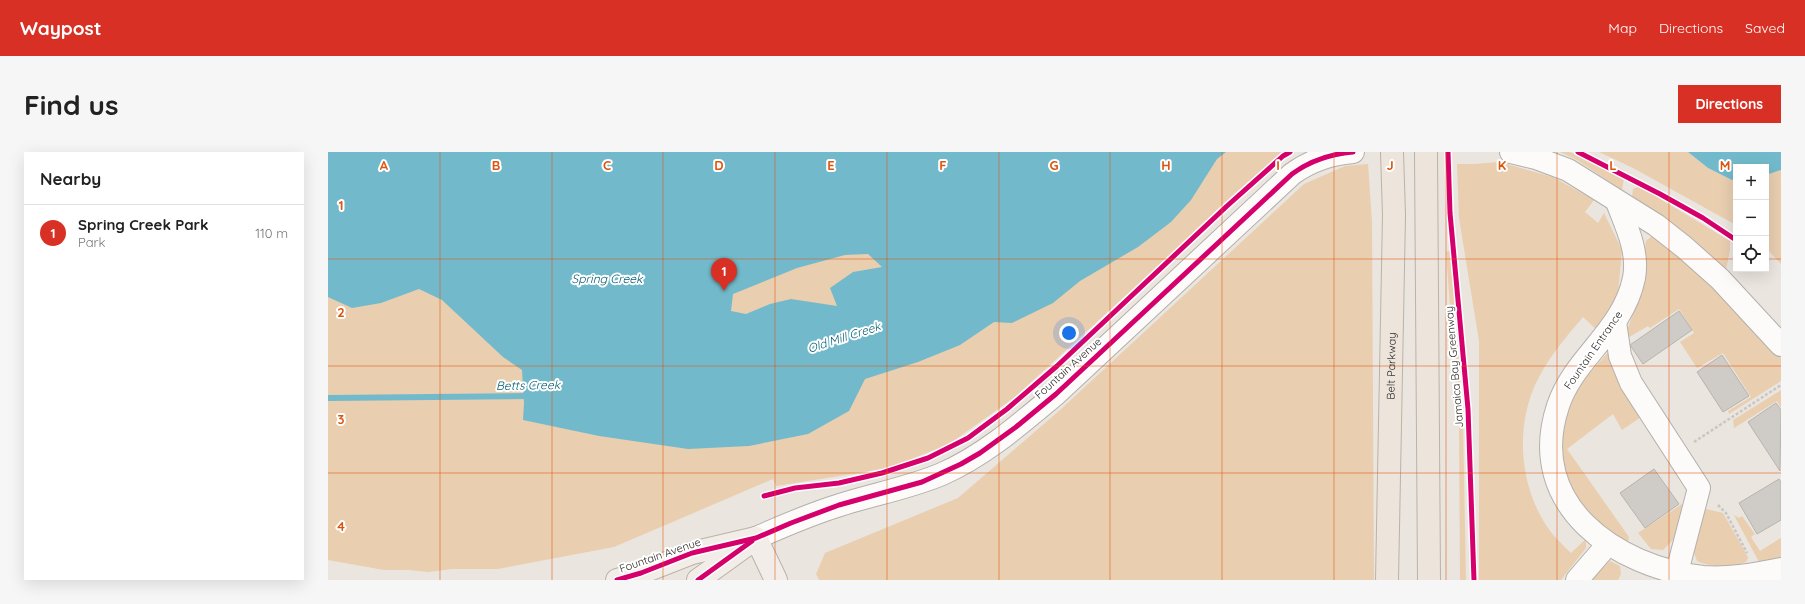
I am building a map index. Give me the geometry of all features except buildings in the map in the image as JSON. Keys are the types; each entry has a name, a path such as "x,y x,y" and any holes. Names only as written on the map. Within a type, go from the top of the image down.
{"highway":[{"name":"Belt Parkway","path":"1387,580 1394,215 1392,152"},
{"path":"1426,152 1429,580"}],"main road":[{"name":"Fountain Avenue","path":"617,580 653,569 692,553 756,538"},
{"name":"Fountain Avenue","path":"698,580 756,538"},
{"path":"756,538 776,580"}],"street":[{"name":"Fountain Avenue","path":"756,538 839,505 922,482 961,464 980,453 1016,427 1056,394 1292,174 1320,158 1330,155 1354,152"},
{"path":"1511,152 1536,158 1568,170 1656,225 1703,263 1741,299 1781,345"},
{"name":"Fountain Entrance","path":"1617,202 1632,244 1635,266 1631,288 1615,322 1579,367 1563,392 1553,422 1551,444 1554,469 1562,493 1584,525 1608,544 1646,563 1677,572 1703,577 1730,577 1781,569"},
{"path":"1615,322 1620,356 1626,374 1699,488 1677,572"},
{"path":"1576,580 1608,544"}],"path":[{"path":"1677,453 1781,385"},
{"path":"1699,488 1726,513 1749,557"}],"shaded area":[{"name":"Spring Creek","path":"328,152 1285,152 1268,165 1015,397 949,444 889,468 776,486 773,479 614,547 498,569 452,569 428,572 384,570 328,560"},
{"path":"1560,152 1570,152 1624,178 1622,190 1577,160"},
{"path":"1599,152 1688,152 1708,168 1733,180 1733,223 1633,168"},
{"path":"1499,162 1553,177 1594,200 1585,212 1598,223 1604,213 1622,250 1618,293 1598,331 1583,317 1557,349 1540,375 1529,402 1525,421 1523,439 1526,477 1531,495 1539,512 1550,531 1571,553 1586,539 1586,548 1561,580 1479,580 1479,341 1459,218 1457,164"},
{"path":"1368,164 1372,222 1374,580 819,580 816,574 825,553 958,498 1060,410 1304,184 1345,166"},
{"path":"1781,170 1781,264 1769,251 1769,174"},
{"path":"1639,186 1730,241 1730,250 1726,270 1632,197 1633,189"},
{"path":"1653,235 1663,237 1759,329 1781,358 1781,381 1729,414 1728,411 1751,397 1723,353 1697,368 1680,342 1694,333 1679,309 1650,328 1648,326 1626,339 1628,328 1638,299 1646,241"},
{"path":"1451,250 1463,422 1466,580 1460,580 1459,428 1446,252"},
{"path":"1611,349 1641,417 1622,430 1613,414 1567,449 1629,537 1628,543 1606,532 1583,511 1568,484 1559,448 1565,419 1580,384"},
{"path":"1781,390 1781,408 1777,401 1734,428 1733,420"},
{"path":"1682,504 1683,511 1673,540 1663,550 1651,549 1638,533"},
{"path":"1706,509 1723,513 1748,557 1747,561 1735,566 1722,567 1697,561 1692,547"},
{"path":"1734,515 1739,518 1742,516 1755,534 1751,537 1760,551 1781,538 1781,562 1759,562"},
{"path":"1610,561 1620,566 1621,574 1618,580 1590,580"}],"water":[{"name":"Spring Creek","path":"328,152 1226,152 1217,159 1191,200 1171,222 1138,247 1080,281 1053,303 1012,323 994,322 960,345 918,362 865,379 849,411 808,434 749,446 688,449 599,436 523,420 524,403 522,370 503,357 442,300 419,289 381,303 352,308 328,297","holes":["868,254 882,267 853,272 830,288 837,306 791,299 770,304 746,314 731,311 733,294 797,268 845,255"]},
{"path":"1688,152 1781,152 1781,170 1769,174 1769,164 1733,164 1733,180 1708,168"}],"waterway":[{"name":"Betts Creek","path":"328,398 530,396"}],"cycle path":[{"path":"764,496 795,488 839,483 882,473 928,458 968,438 1007,409 1057,366 1227,206 1283,156 1290,152"},
{"path":"617,580 641,573 692,553 756,538 839,505 922,482 961,464 980,453 1016,427 1056,394 1292,174 1321,158 1353,152"},
{"name":"Jamaica Bay Greenway","path":"1448,152 1450,213 1468,409 1474,580"},
{"path":"1578,152 1660,194 1703,218 1733,238"},
{"path":"698,580 752,541"}],"place":[{"name":"Spring Creek Park","path":"724,291"}],"water label":[{"name":"Old Mill Creek","path":"844,337"}]}
